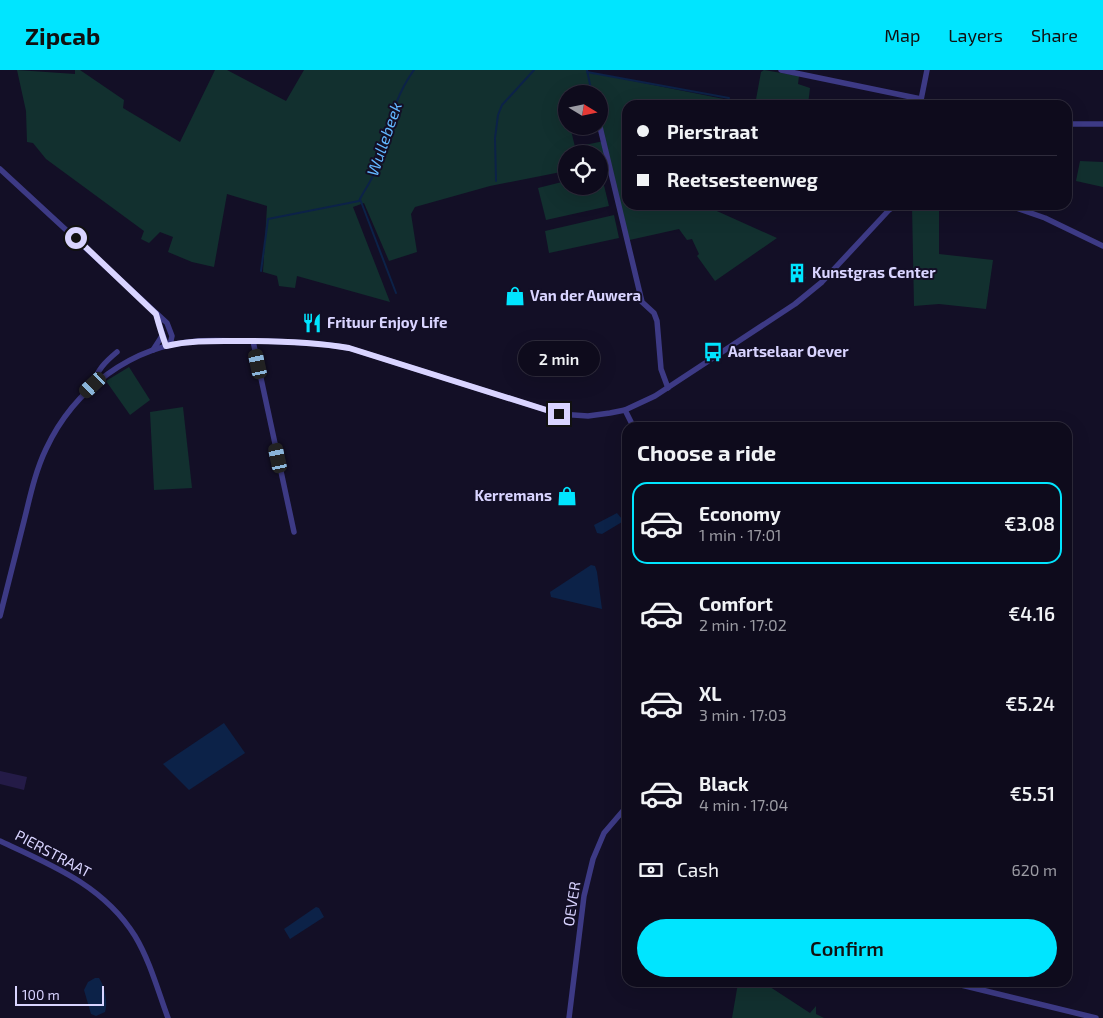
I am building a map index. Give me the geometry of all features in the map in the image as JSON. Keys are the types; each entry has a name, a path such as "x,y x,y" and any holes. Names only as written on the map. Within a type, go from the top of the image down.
{"street":[{"path":"781,70 911,100"},
{"path":"920,100 927,70"},
{"path":"1072,124 1103,124"},
{"path":"602,135 642,302 654,313 657,321 661,369 668,388"},
{"path":"0,169 167,323 172,336 168,346"},
{"path":"0,616 36,474 56,429 79,398 93,385 125,363 153,350 186,342 307,342 349,348 559,414 588,416 625,410 668,388 802,298 822,282 891,210"},
{"path":"1022,210 1045,218 1103,246"},
{"path":"156,314 161,324 162,336 168,346"},
{"path":"153,350 162,336"},
{"path":"172,336 186,342"},
{"path":"253,341 294,532"},
{"path":"93,385 96,374 117,352"},
{"path":"625,410 631,422"},
{"name":"OEVER","path":"569,1018 584,896 592,858 604,835 622,812"},
{"name":"PIERSTRAAT","path":"0,841 65,871 84,883 113,908 136,937 146,958 168,1018"},
{"path":"969,987 1096,1018"}],"green space":[{"path":"17,70 75,74 75,70 80,70 124,100 123,108 180,142 215,70 227,70 286,101 304,70 588,70 588,72 728,100 622,100 622,210 715,210 777,238 715,281 697,256 699,254 692,239 687,240 679,229 625,241 608,166 608,145 585,145 604,141 603,135 608,135 608,85 558,85 558,135 572,135 575,145 558,145 558,173 490,186 415,207 411,214 417,252 389,261 364,203 353,207 390,302 297,276 295,288 279,286 277,276 263,272 267,206 227,194 214,267 192,262 168,252 173,237 160,232 149,243 141,239 144,231 46,159 33,143 27,142 26,111"},
{"path":"764,70 799,76 798,84 810,88 809,100 756,100 761,72"},
{"path":"1080,161 1103,162 1103,187 1076,181"},
{"path":"558,183 558,195 606,195 609,206 546,220 538,188"},
{"path":"912,210 939,210 939,254 993,260 986,309 939,304 914,306"},
{"path":"614,215 619,238 549,253 545,231"},
{"path":"129,367 150,400 130,415 106,381"},
{"path":"183,407 192,488 154,490 150,412"},
{"path":"737,987 770,987 810,1013 816,1006 816,1014 824,1018 732,1018"}],"water":[{"path":"617,513 622,522 602,534 597,533 594,525"},
{"path":"591,565 595,566 597,572 602,609 551,597 550,592"},
{"path":"224,723 245,753 189,790 163,764"},
{"path":"316,907 319,908 324,917 290,939 284,929"},
{"path":"99,978 103,985 106,1004 105,1012 96,1016 91,1014 84,990 88,982"}],"building":[{"name":"Kunstgras Center","path":"797,265 806,278 802,281 800,278 796,282 789,271"},
{"path":"0,771 27,777 24,790 0,784"}],"waterway":[{"name":"Wullebeek","path":"396,293 360,199 375,172 400,93 414,70"},
{"path":"496,181 495,138 498,115 502,105 534,70"},
{"path":"587,70 590,85"},
{"path":"587,72 729,98"},
{"path":"261,271 268,219 359,201 360,199"}],"place":[{"name":"Kunstgras Center","path":"797,273"},
{"name":"Van der Auwera","path":"515,296"},
{"name":"Frituur Enjoy Life","path":"312,323"},
{"name":"Aartselaar Oever","path":"713,352"},
{"name":"Kerremans","path":"567,496"}],"route":[{"path":"76,238 156,314 161,324 162,336 166,346 197,341 292,341 349,348 559,414"}]}
